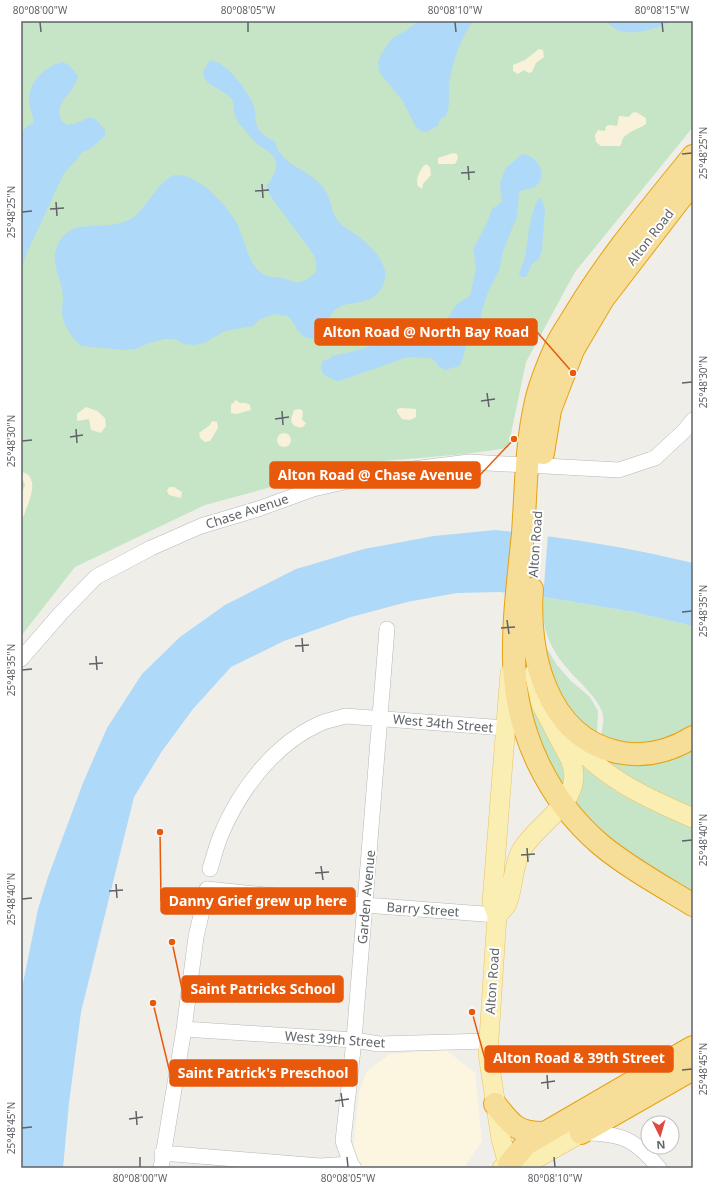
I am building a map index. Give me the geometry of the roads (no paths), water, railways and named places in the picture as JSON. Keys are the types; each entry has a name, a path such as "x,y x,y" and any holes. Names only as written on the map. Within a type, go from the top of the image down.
{"highway":[{"name":"Alton Road","path":"514,648 523,612 534,464 534,408 540,387 558,343 591,287 693,156"},
{"name":"Alton Road","path":"534,464 550,410 573,350 603,299 693,182"},
{"path":"523,612 544,683 560,715 579,735 608,749 635,754 650,754 667,750 693,737"},
{"path":"514,648 516,686 524,725 543,774 563,804 588,832 614,855 693,905"},
{"path":"508,1167 526,1144 693,1047"},
{"path":"581,1133 693,1069"},
{"path":"495,1104 516,1128 528,1132 543,1133"}],"main road":[{"name":"Alton Road","path":"497,915 507,905 513,873 521,851 527,842 563,804 573,783 573,767 541,704 528,652 527,633 523,612"},
{"name":"Alton Road","path":"508,1167 488,1061 488,1041 497,915 492,902 508,686 514,648"},
{"path":"534,673 554,716 572,742 592,762 629,788 693,818"},
{"path":"508,1167 532,1161 581,1133"}],"street":[{"name":"Chase Avenue","path":"21,659 61,613 96,577 151,548 202,526 313,490 389,472 469,462 534,464 587,469 619,470 655,458 684,431 693,420"},
{"name":"Garden Avenue","path":"352,1166 343,1141 354,1040 387,629"},
{"name":"West 34th Street","path":"210,870 220,837 244,792 269,760 293,738 320,723 345,716 505,728"},
{"name":"Barry Street","path":"184,1029 196,937 207,889 365,905 497,915"},
{"name":"West 39th Street","path":"184,1029 354,1040 378,1044 488,1041"},
{"path":"161,1168 162,1153 184,1029"},
{"path":"581,1133 606,1134 632,1142 644,1150 659,1168"},
{"path":"162,1153 320,1166 352,1166"}],"water":[{"path":"418,21 474,21 464,35 454,62 450,79 449,106 447,113 438,123 439,125 427,132 421,131 416,127 402,100 379,72 378,63 380,56 391,39 407,30"},
{"path":"606,21 669,21 665,25 649,30 627,32 613,27"},
{"path":"211,60 217,62 230,72 247,93 254,107 258,128 275,142 278,150 288,161 314,178 320,184 329,198 333,212 338,221 357,235 378,255 385,270 383,285 379,292 373,297 339,307 331,315 322,334 314,339 304,337 288,316 274,314 259,320 253,326 225,331 204,343 194,345 184,344 175,339 165,339 149,343 136,349 125,350 81,346 68,331 62,317 63,292 55,262 58,244 69,231 75,228 121,223 134,217 165,181 176,175 193,179 210,191 226,207 239,228 252,262 262,273 267,276 301,282 312,276 316,271 314,255 271,197 266,187 275,170 276,162 274,158 258,145 238,122 235,115 233,102 230,97 213,86 205,78 203,73 205,67"},
{"path":"63,62 69,65 78,76 73,88 65,98 60,108 62,121 67,125 74,124 88,118 95,119 105,130 105,136 90,149 81,153 63,175 26,255 21,270 21,132 27,126 33,124 29,98 33,84 49,67"},
{"path":"522,154 527,155 536,161 542,175 535,187 519,192 517,217 504,248 499,271 488,292 481,314 481,321 473,328 468,338 459,366 445,370 439,367 436,362 430,358 408,357 339,381 323,374 321,368 322,361 331,358 331,356 351,352 432,327 448,318 457,304 470,296 476,268 473,249 487,223 492,209 502,202 500,184 505,169"},
{"path":"541,197 545,209 542,250 539,259 532,264 526,277 522,277 519,275 524,259 532,216 537,201"},
{"path":"495,530 595,543 693,563 693,626 633,612 544,597 500,592 457,593 407,602 351,617 284,641 231,667 193,709 162,751 134,797 81,1012 69,1103 63,1168 21,1168 21,993 38,909 48,877 83,783 107,728 142,674 180,637 225,605 296,569 364,549 434,536"}],"place":[{"name":"Alton Road @ North Bay Road","path":"573,373"},
{"name":"Alton Road @ Chase Avenue","path":"514,439"},
{"name":"Danny Grief grew up here","path":"160,832"},
{"name":"Saint Patricks School","path":"172,942"},
{"name":"Saint Patrick's Preschool","path":"153,1003"},
{"name":"Alton Road & 39th Street","path":"472,1012"}]}
